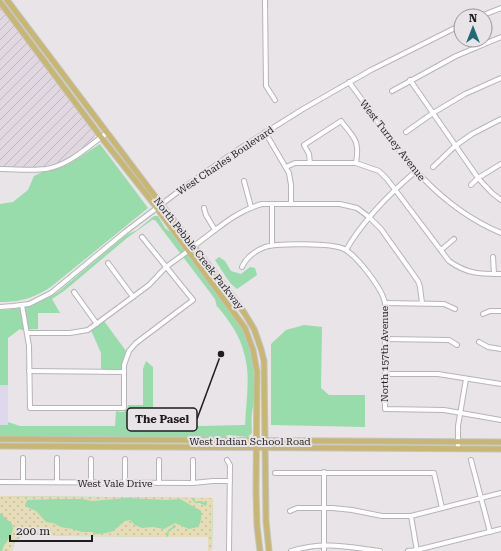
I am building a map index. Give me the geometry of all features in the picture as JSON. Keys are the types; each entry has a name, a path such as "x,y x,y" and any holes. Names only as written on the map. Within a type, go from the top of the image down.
{"main road":[{"name":"North Pebble Creek Parkway","path":"7,0 251,323 259,341 264,370 264,447 268,551"},
{"name":"North Pebble Creek Parkway","path":"0,2 245,328 251,343 256,372 257,526 260,551"},
{"path":"45,62 51,58"},
{"path":"251,343 259,341"},
{"name":"West Indian School Road","path":"0,439 501,442"},
{"name":"West Indian School Road","path":"0,446 501,449"}],"street":[{"path":"265,0 266,86 275,100"},
{"name":"West Charles Boulevard","path":"0,307 22,305 39,300 51,294 119,236 182,188 265,132 349,82 403,53 453,29"},
{"path":"392,91 456,56 501,37"},
{"path":"406,132 433,113 465,94 501,78"},
{"path":"410,80 478,178 501,200"},
{"name":"West Turney Avenue","path":"349,82 416,171 435,191 474,220 501,233"},
{"path":"433,166 455,146 472,134 501,119"},
{"path":"310,163 309,154 304,144 341,121 357,142 358,149 356,163"},
{"path":"265,132 286,167 290,179 291,204"},
{"path":"0,169 42,169 51,167 68,161 107,133"},
{"path":"286,167 295,163 356,163 379,171 395,189 449,261 459,268 470,272 501,274"},
{"path":"471,184 501,164"},
{"path":"242,267 245,260 258,250 272,245 333,245 346,250 357,232 369,217 395,189 416,171"},
{"path":"244,181 252,207"},
{"path":"194,246 234,216 262,204 349,205 357,208 369,217 381,229 415,275 420,287 422,303"},
{"path":"272,204 272,245"},
{"path":"204,208 206,215 215,230"},
{"path":"22,305 28,333 30,408 124,408 124,365 129,351 136,343 193,300 142,237"},
{"path":"441,250 454,239"},
{"name":"North 157th Avenue","path":"346,250 357,260 383,295 385,340 385,409 439,410 460,413"},
{"path":"28,333 79,332 88,330 150,285 166,267 188,251"},
{"path":"493,257 494,274"},
{"path":"108,263 133,297"},
{"path":"74,292 97,324"},
{"path":"384,302 444,304 455,309"},
{"path":"483,314 490,311 501,311"},
{"path":"385,340 449,340 457,345"},
{"path":"479,342 488,347 501,349"},
{"path":"29,371 124,372"},
{"path":"385,374 438,374 501,384"},
{"path":"458,449 458,430 466,379"},
{"path":"460,413 501,420"},
{"path":"23,458 23,482"},
{"path":"57,458 57,482"},
{"path":"91,459 91,482"},
{"path":"125,459 125,483"},
{"path":"159,460 159,483"},
{"path":"193,460 193,483"},
{"path":"227,460 230,465 229,551"},
{"path":"471,460 490,532"},
{"path":"324,472 324,551"},
{"path":"275,473 434,473 442,508"},
{"name":"West Vale Drive","path":"0,482 193,483 230,481"},
{"path":"290,511 297,508 324,508 343,509 382,516 411,516 501,493"},
{"path":"411,516 417,551"},
{"path":"408,551 417,551 501,529"},
{"path":"291,551 309,546 345,546 380,551"}],"shaded area":[{"path":"0,5 95,135 94,139 69,158 60,162 42,167 0,167"},
{"path":"0,385 8,385 8,425 0,425"}],"green space":[{"path":"100,144 148,208 46,290 21,300 0,302 0,204 13,202 28,190 34,176 44,171 57,169 69,164"},
{"path":"154,216 158,216 165,228 172,233 241,326 251,353 254,379 252,433 248,437 228,435 224,438 0,436 0,425 8,425 8,422 20,426 115,426 116,411 124,412 127,410 128,405 143,405 143,369 146,361 153,367 153,425 155,427 245,425 248,389 247,370 240,340 230,323 217,307 215,299 155,220 152,220 127,238 64,291 52,299 60,313 38,313 38,329 20,329 8,338 8,385 0,385 0,310 30,305 44,300 58,292 126,235 137,230"},
{"path":"219,257 225,261 231,271 241,274 250,267 255,268 257,275 237,289 230,283 215,260"},
{"path":"104,321 126,351 122,362 122,368 120,370 101,370 101,353 91,330"},
{"path":"304,325 322,327 321,388 329,395 365,395 365,427 271,425 271,344 286,330"},
{"path":"0,496 213,498 212,551 208,551 208,537 70,536 30,534 15,541 12,551 0,551"}],"sand":[{"path":"0,496 191,498 195,503 200,503 206,506 207,503 201,501 196,502 193,498 213,498 212,551 208,551 208,537 168,537 169,531 176,527 175,525 168,530 166,537 30,534 15,541 12,551 2,551 11,535 13,528 12,524 0,513","holes":["127,498 167,500 180,499 201,511 201,519 198,527 189,529 175,523 164,529 153,527 142,528 135,525 130,520 125,521 113,531 97,534 92,532 82,532 46,522 36,511 25,505 27,500 82,499 92,501"]}],"place":[{"name":"The Pasel","path":"221,354"}]}
